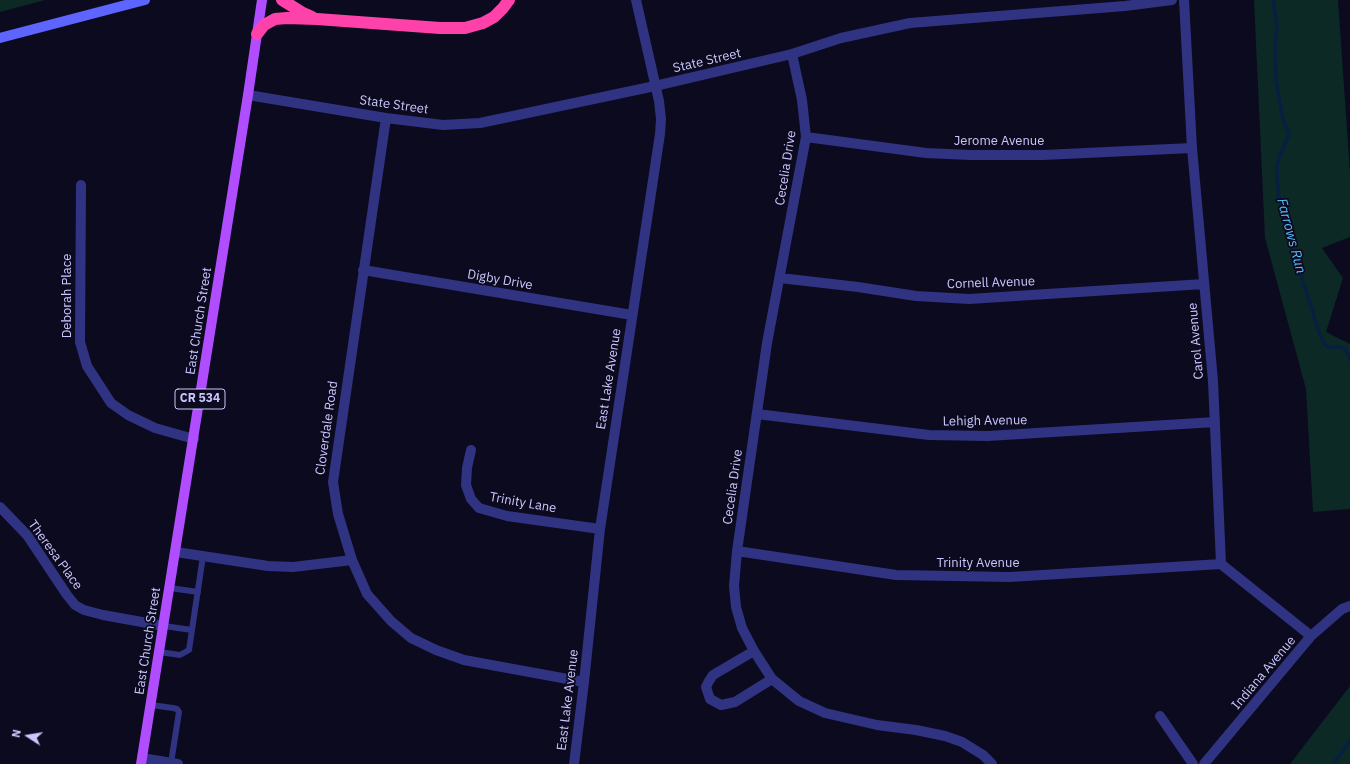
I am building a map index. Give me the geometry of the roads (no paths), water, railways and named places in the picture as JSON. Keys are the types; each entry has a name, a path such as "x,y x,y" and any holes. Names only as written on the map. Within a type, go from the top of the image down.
{"highway":[{"path":"258,34 264,25 275,19 317,19 440,28 465,28 483,23 494,17 509,0"},
{"path":"288,2 303,13 317,19"}],"main road":[{"path":"0,38 145,0"},
{"name":"East Church Street","path":"142,761 258,34 262,0"}],"street":[{"name":"East Lake Avenue","path":"574,764 600,529 660,134 661,119 659,101 636,0"},
{"name":"State Street","path":"248,95 443,126 480,124 655,86 792,54 841,38 910,24 1125,6 1172,0"},
{"name":"Carol Avenue","path":"1184,0 1192,148 1213,381 1221,564"},
{"name":"Cecelia Drive","path":"792,54 802,100 806,137 767,343 737,551 734,586 736,607 742,628 754,652 772,679 799,701 825,713 876,725 916,730 945,736 962,742 983,755 992,764"},
{"name":"Cloverdale Road","path":"386,118 333,482 338,514 352,560 367,594 391,621 412,638 436,650 464,660 584,682"},
{"name":"Jerome Avenue","path":"806,137 926,153 970,155 1043,155 1192,148"},
{"name":"Deborah Place","path":"81,185 80,342 87,366 111,402 128,415 155,428 194,439"},
{"name":"Digby Drive","path":"363,270 632,315"},
{"name":"Cornell Avenue","path":"780,278 858,287 916,296 969,299 1204,284"},
{"name":"Lehigh Avenue","path":"757,414 936,436 988,436 1215,422"},
{"name":"Trinity Lane","path":"471,450 467,468 466,485 471,499 479,508 507,516 600,529"},
{"name":"Theresa Place","path":"0,507 27,535 75,605 84,610 103,616 164,626"},
{"name":"Trinity Avenue","path":"737,551 896,575 1010,577 1221,564"},
{"path":"176,552 268,566 293,567 352,560"},
{"path":"1221,564 1311,636"},
{"name":"Indiana Avenue","path":"1204,764 1311,636 1342,610 1350,606"},
{"path":"754,652 713,675 706,687 710,699 722,705 735,702 772,679"},
{"path":"1160,716 1193,764"},
{"path":"142,761 174,763"}],"lane":[{"path":"159,652 180,655 189,650 203,556"},
{"path":"170,588 198,592"},
{"path":"164,626 192,630"},
{"path":"151,704 177,709 179,712 174,763"}],"waterway":[{"name":"Farrows Run","path":"1273,0 1277,26 1275,43 1276,81 1283,120 1289,134 1277,165 1279,198 1292,247 1324,344 1328,347 1343,348 1346,350 1350,359"},
{"name":"Farrows Run","path":"1333,764 1350,741"}]}
